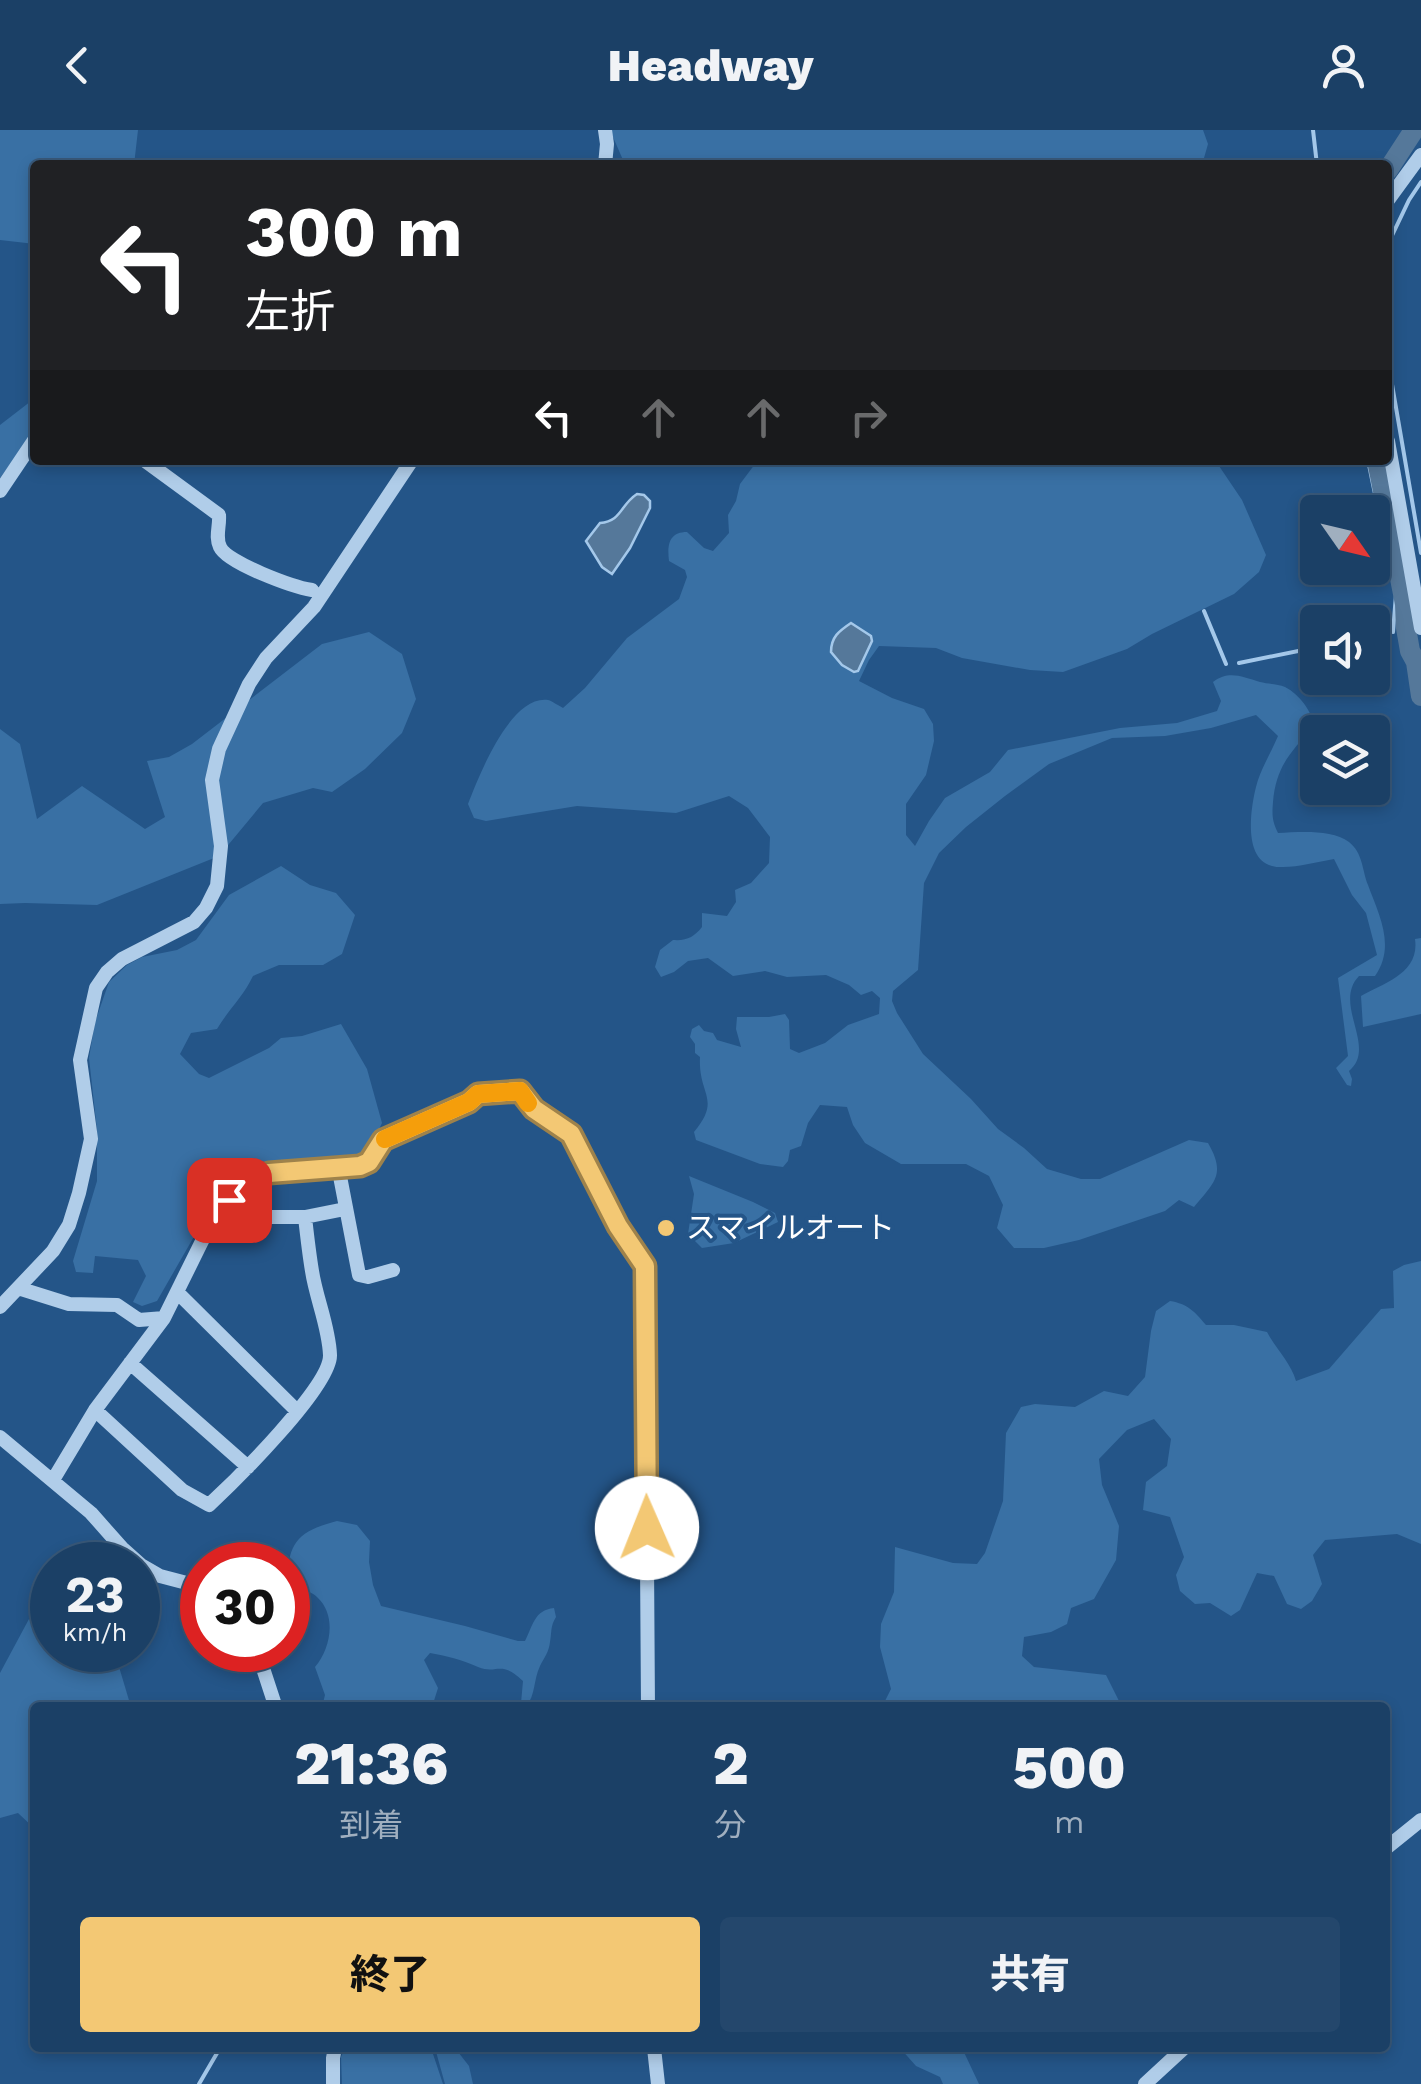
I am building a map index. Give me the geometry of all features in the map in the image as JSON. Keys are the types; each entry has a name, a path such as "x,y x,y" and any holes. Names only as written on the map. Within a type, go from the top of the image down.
{"street":[{"path":"605,160 606,130"},
{"path":"1392,195 1421,155"},
{"path":"0,491 30,446"},
{"path":"1392,464 1421,628"},
{"path":"151,465 220,515 217,538 221,551 280,582 312,590"},
{"path":"0,1307 53,1250 69,1226 91,1139 80,1060 96,988 106,972 122,959 194,922 206,908 217,886 221,846 212,780 219,749 249,684 266,658 314,608 409,465"},
{"path":"216,1222 213,1216 229,1200 269,1173 360,1166 369,1162 383,1140 469,1102 478,1094 520,1091 534,1109 571,1134 618,1226 645,1266 648,1702"},
{"path":"338,1166 359,1276 393,1270"},
{"path":"53,1480 95,1410 164,1318 210,1225 243,1216 306,1216 345,1208"},
{"path":"95,1410 182,1490 209,1505 248,1468 329,1368 330,1354 312,1271 306,1216"},
{"path":"18,1288 69,1304 117,1305 139,1320 164,1318"},
{"path":"177,1292 296,1412"},
{"path":"130,1363 248,1468"},
{"path":"0,1436 92,1513 141,1565 180,1581"},
{"path":"264,1672 274,1702"},
{"path":"1390,1844 1421,1820"},
{"path":"333,2084 334,2052"},
{"path":"654,2052 658,2084"},
{"path":"1145,2084 1180,2052"}],"shaded area":[{"path":"0,130 138,130 135,160 30,160 30,243 0,240"},
{"path":"610,130 1203,130 1208,144 1203,160 623,160"},
{"path":"30,402 30,438 0,478 0,425"},
{"path":"754,465 1218,465 1242,500 1266,555 1259,572 1234,594 1127,649 1063,672 962,658 936,648 879,646 859,681 924,709 933,724 934,741 926,775 906,804 906,835 915,846 945,798 990,772 1008,750 1120,728 1177,723 1217,711 1221,701 1213,682 1230,675 1285,687 1295,694 1311,715 1300,715 1300,743 1281,769 1273,802 1275,825 1278,833 1325,833 1354,846 1381,919 1385,942 1375,976 1359,976 1352,987 1350,999 1359,1050 1349,1071 1351,1086 1336,1068 1348,1056 1338,978 1377,955 1366,913 1334,859 1279,867 1267,864 1254,848 1254,797 1278,736 1256,715 1165,736 1112,738 1049,764 1005,796 939,853 924,883 918,970 893,991 897,1013 923,1054 998,1129 1047,1169 1081,1179 1100,1179 1189,1140 1208,1143 1216,1163 1216,1177 1194,1207 1179,1200 1165,1211 1079,1240 1044,1248 1014,1248 997,1228 1003,1205 989,1176 966,1164 901,1164 865,1143 847,1107 820,1105 808,1123 801,1146 790,1150 783,1167 760,1164 696,1140 694,1132 708,1104 700,1057 690,1037 692,1029 699,1025 717,1040 741,1047 737,1017 785,1014 789,1020 790,1049 799,1053 825,1043 848,1025 879,1014 880,998 872,991 861,995 826,975 787,977 765,971 733,976 708,958 688,961 661,977 655,967 660,950 673,940 696,933 702,927 702,913 727,916 736,902 735,890 751,883 769,863 770,837 748,808 729,796 676,813 577,806 486,821 474,818 468,804 488,757 521,710 548,700 563,708 627,638 679,599 687,577 685,570 669,561 668,550 676,534 687,532 713,551 729,533 728,515 740,484"},
{"path":"637,494 650,501 650,508 612,574 602,567 586,541 600,523 617,516"},
{"path":"851,623 871,636 872,641 854,672 831,652 836,635"},
{"path":"369,632 402,654 416,699 402,733 365,769 332,792 313,788 263,803 219,856 97,905 0,904 0,729 20,744 37,819 82,786 145,829 165,817 147,761 169,757 192,744 322,644"},
{"path":"281,866 310,885 336,893 355,915 342,954 323,965 279,965 253,976 217,1029 191,1033 180,1054 199,1074 209,1078 281,1038 341,1024 367,1069 382,1123 367,1154 264,1169 207,1214 157,1301 142,1306 133,1302 146,1276 138,1260 95,1256 93,1273 76,1272 73,1261 97,1181 97,1130 89,1058 95,1022 109,982 127,965 196,940 229,895"},
{"path":"1421,938 1421,1014 1363,1027 1361,996 1406,969 1415,951 1415,939"},
{"path":"689,1176 775,1213 778,1222 734,1243 702,1248 688,1234 694,1194"},
{"path":"1421,1261 1421,1544 1397,1534 1325,1540 1313,1555 1322,1584 1312,1601 1301,1609 1287,1604 1274,1576 1257,1573 1240,1610 1231,1616 1210,1603 1195,1604 1180,1591 1176,1575 1184,1557 1170,1517 1143,1510 1146,1482 1167,1466 1171,1439 1154,1419 1127,1430 1099,1459 1102,1485 1119,1526 1116,1560 1094,1599 1071,1608 1067,1624 1051,1632 1024,1637 1022,1656 1034,1667 1106,1675 1120,1702 884,1702 891,1689 880,1647 881,1624 894,1592 895,1547 953,1563 977,1564 985,1553 1003,1501 1006,1433 1021,1407 1075,1407 1104,1391 1128,1396 1145,1377 1156,1311 1170,1301 1190,1309 1206,1325 1234,1325 1267,1332 1296,1381 1329,1369 1381,1309 1394,1308 1393,1271"},
{"path":"337,1521 357,1525 370,1541 369,1562 381,1606 518,1641 525,1641 538,1615 554,1608 556,1617 549,1649 528,1702 521,1702 523,1681 509,1671 485,1669 430,1653 424,1660 438,1688 434,1702 323,1702 325,1695 315,1667 325,1651 329,1622 323,1604 310,1592 310,1542 297,1542 305,1534"},
{"path":"30,1619 30,1672 121,1672 130,1702 30,1702 30,1824 18,1813 0,1818 0,1673"},
{"path":"343,2052 432,2052 443,2084 342,2084"},
{"path":"436,2052 458,2052 469,2066 473,2084 445,2084"},
{"path":"904,2052 964,2052 979,2084 943,2084 940,2077 916,2066"}],"waterway":[{"path":"1313,130 1316,160"},
{"path":"1392,164 1414,130"},
{"path":"1392,236 1421,182"},
{"path":"1392,384 1421,553"},
{"path":"1369,465 1396,595 1393,632"},
{"path":"1378,465 1421,696"},
{"path":"1204,611 1226,664"},
{"path":"1402,630 1410,628"},
{"path":"1239,663 1300,651"},
{"path":"199,2084 218,2052"}],"slow traffic":[{"path":"385,1139 469,1102 478,1094 520,1091 528,1103"}],"place":[{"name":"スマイルオート","path":"666,1228"}],"route":[{"path":"229,1200 269,1173 360,1166 369,1162 383,1140 469,1102 478,1094 520,1091 534,1109 571,1134 618,1226 645,1266 647,1528"}]}
